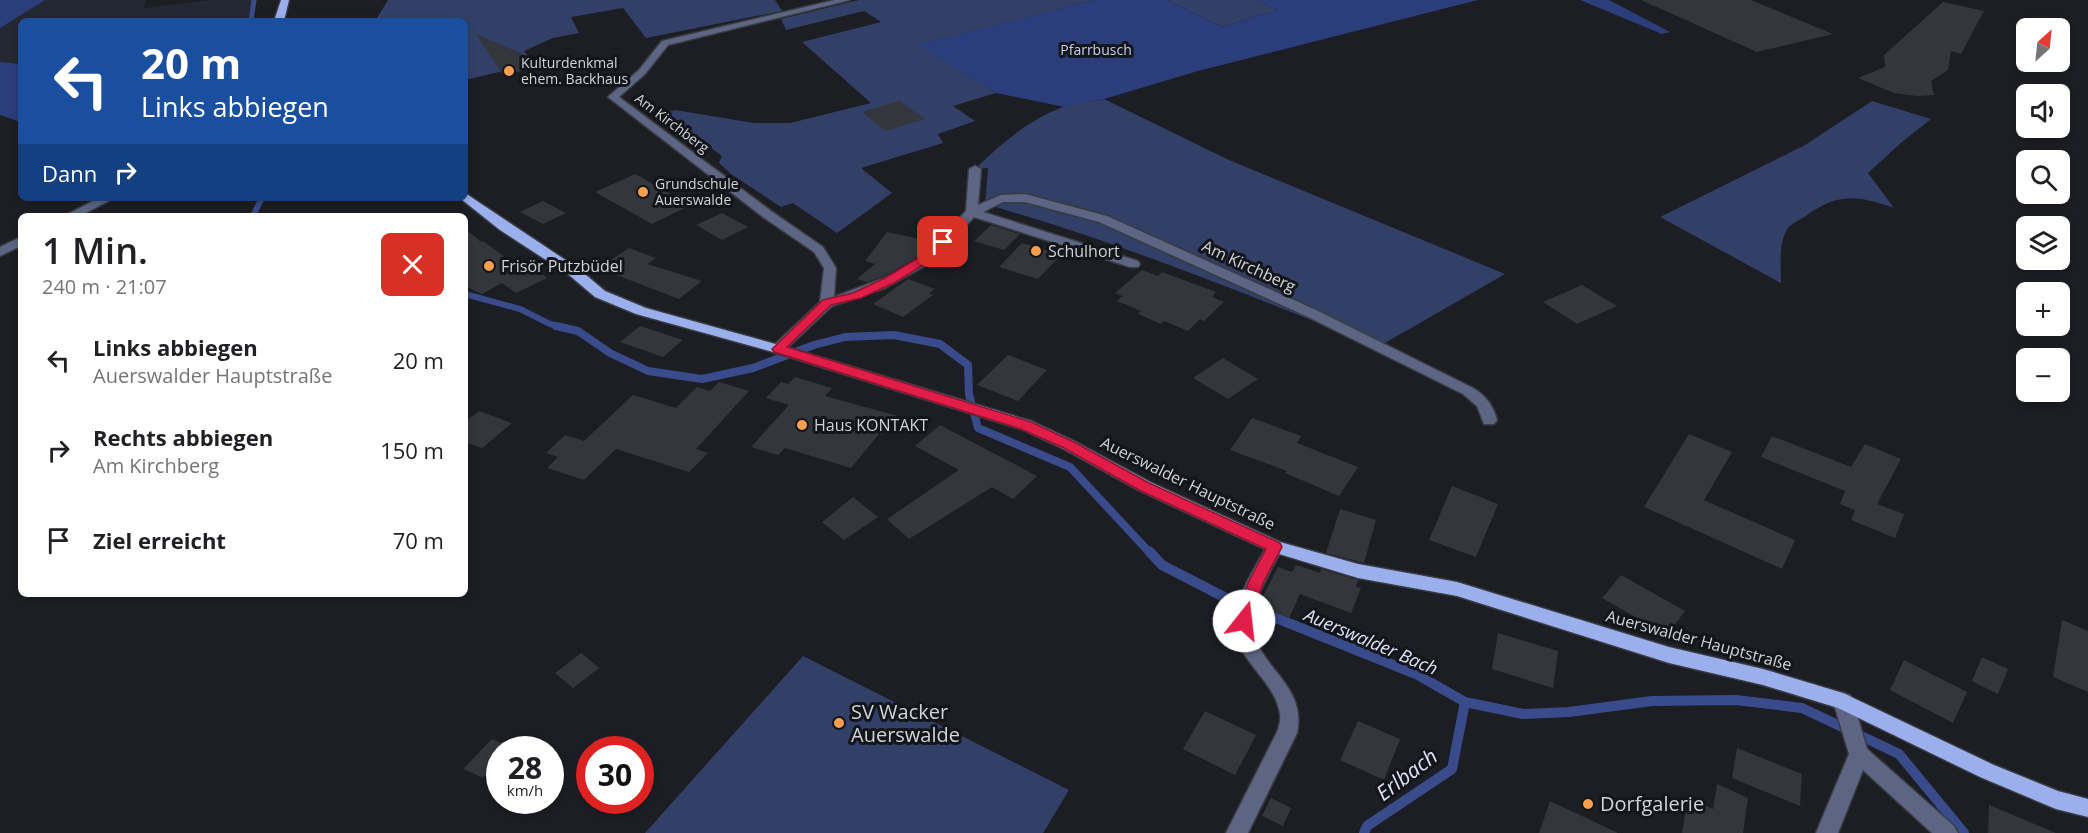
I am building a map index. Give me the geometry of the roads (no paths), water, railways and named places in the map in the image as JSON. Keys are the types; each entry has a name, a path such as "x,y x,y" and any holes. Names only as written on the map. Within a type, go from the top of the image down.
{"main road":[{"path":"280,18 285,0"},
{"name":"Auerswalder Hauptstraße","path":"468,199 504,227 574,272 600,294 640,311 779,349 1026,425 1069,445 1144,486 1275,547 1358,571 1457,589 1669,656 1763,677 2056,800 2088,808"}],"street":[{"name":"Am Kirchberg","path":"846,0 665,43 642,72 614,97 767,214 819,249 830,268 827,303 857,296 929,257 972,212 1001,200 1025,198 1078,210 1103,219 1301,308 1468,391 1482,400 1489,420"},
{"path":"975,168 972,212 1134,264"},
{"path":"76,213 102,201"},
{"path":"0,252 18,243"},
{"path":"779,349 827,303"},
{"path":"1237,833 1287,732 1291,716 1283,698 1249,645 1244,621 1250,598 1275,547"},
{"path":"1846,710 1857,749 1947,833"},
{"path":"1827,833 1857,749"}],"waterway":[{"name":"Auerswalder Bach","path":"251,18 254,0"},
{"name":"Auerswalder Bach","path":"254,213 260,201"},
{"name":"Auerswalder Bach","path":"468,295 520,309 550,324 562,327"},
{"name":"Auerswalder Bach","path":"556,326 578,331 610,353 648,371 702,379 753,368 814,345 845,337 894,335 940,344 968,365 969,394 978,428 1070,467 1150,553"},
{"name":"Auerswalder Bach","path":"1149,551 1162,565 1226,598 1416,674 1465,702"},
{"name":"Auerswalder Bach","path":"1465,702 1523,714 1569,712 1652,701 1736,700 1802,708 1899,754 1964,833"},
{"name":"Erlbach","path":"1364,833 1367,826 1452,769 1465,702"}],"place":[{"name":"Kulturdenkmal ehem. Backhaus","path":"509,71"},
{"name":"Grundschule Auerswalde","path":"643,192"},
{"name":"Schulhort","path":"1036,251"},
{"name":"Frisör Putzbüdel","path":"489,266"},
{"name":"Haus KONTAKT","path":"802,425"},
{"name":"SV Wacker Auerswalde","path":"839,723"},
{"name":"Dorfgalerie","path":"1588,804"}],"park label":[{"name":"Pfarrbusch","path":"1096,50"}]}
